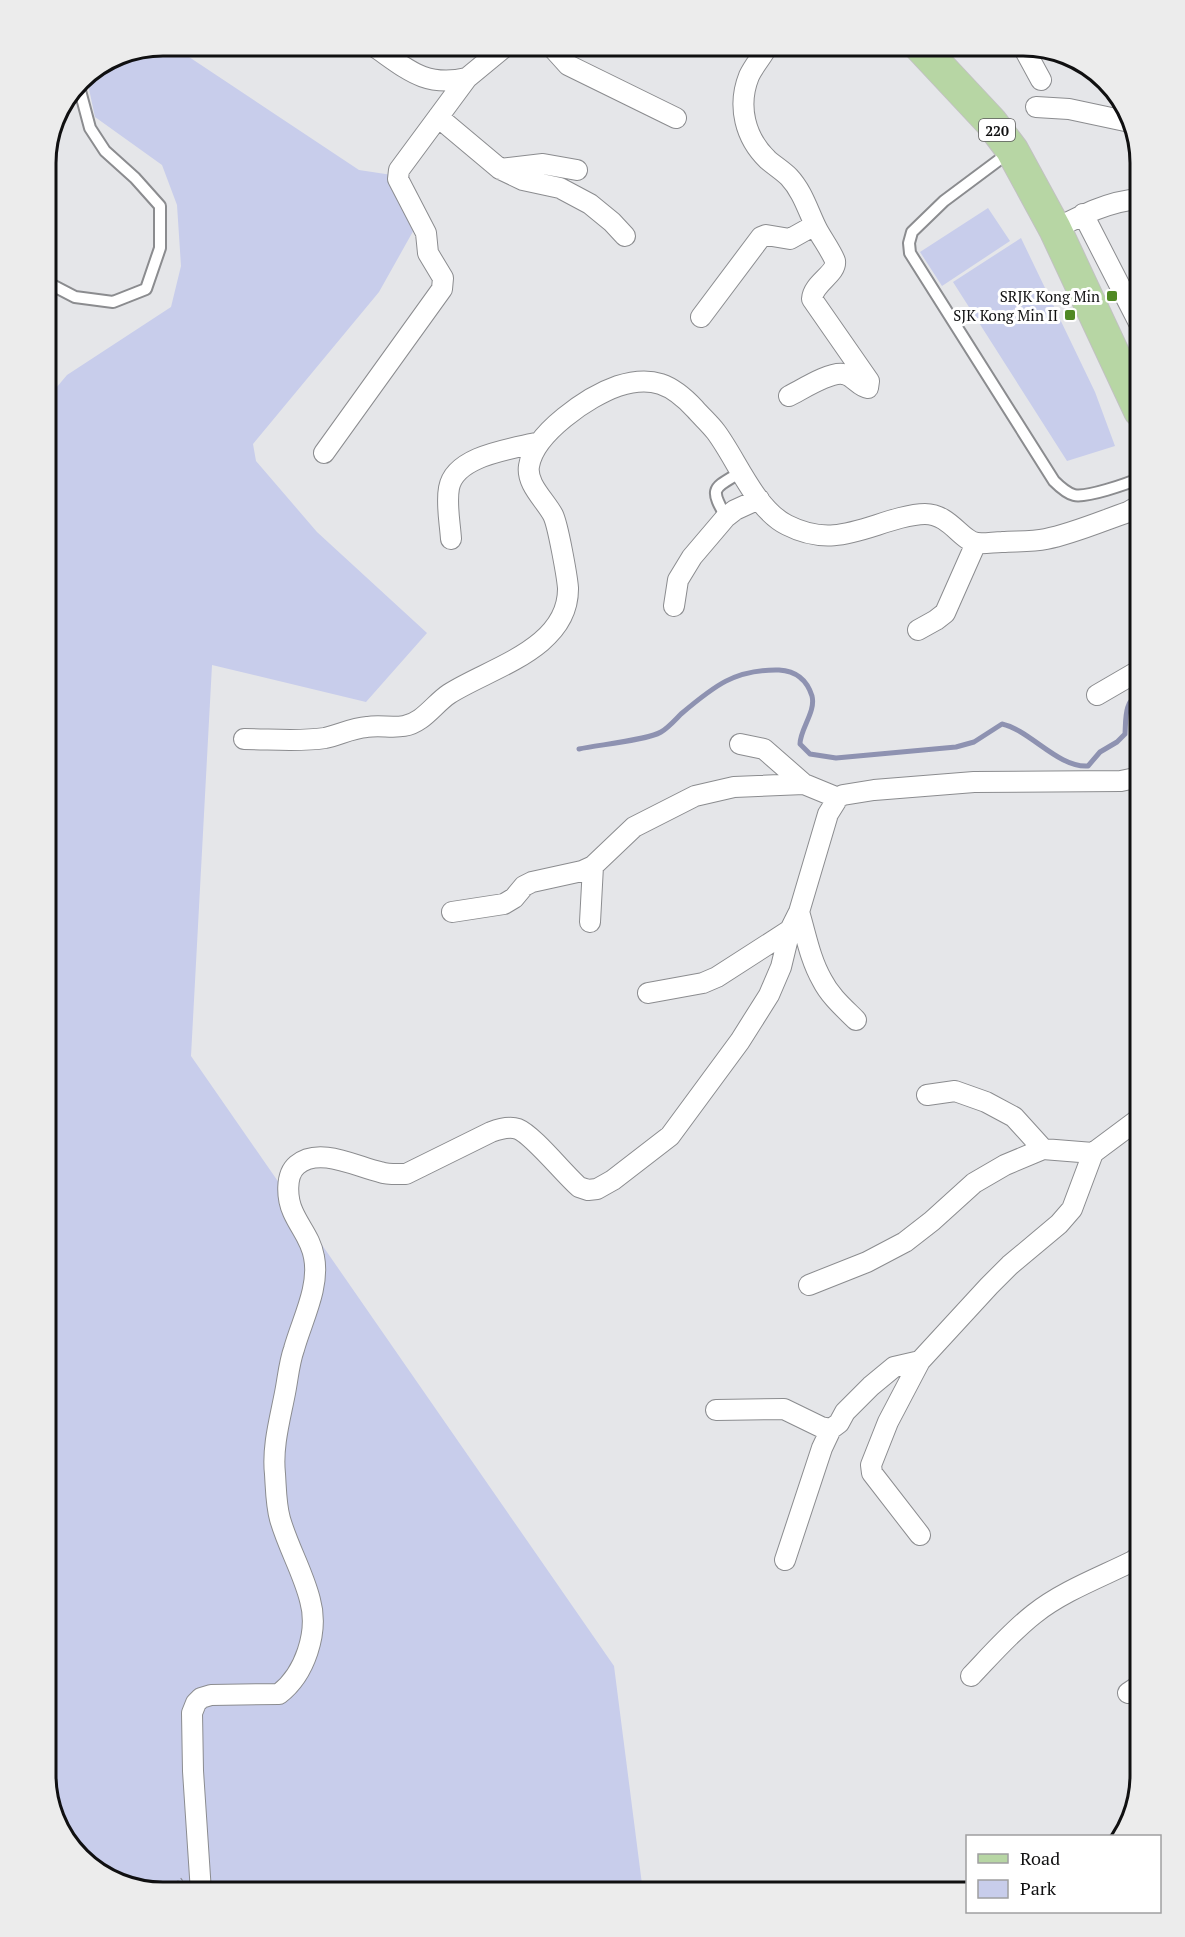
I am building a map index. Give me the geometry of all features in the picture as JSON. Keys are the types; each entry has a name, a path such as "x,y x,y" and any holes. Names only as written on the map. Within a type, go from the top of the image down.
{"main road":[{"name":"220","path":"929,56 991,122 1012,150 1054,229 1130,390"}],"street":[{"path":"388,56 420,77 452,82 467,78"},
{"path":"324,453 442,289 443,278 428,253 426,233 398,179 399,170 467,78 494,56"},
{"path":"560,56 568,65 676,118"},
{"path":"761,56 749,76 743,105 743,119 760,152 789,176 803,196 815,225 834,260 835,265 816,288 813,299 870,385 864,388 845,374 832,375 789,396"},
{"path":"1028,56 1041,80"},
{"path":"1036,107 1070,109 1120,120"},
{"path":"438,117 500,169 524,180 560,188 590,204 625,236"},
{"path":"500,169 543,164 577,170"},
{"path":"1054,229 1083,214 1130,200"},
{"path":"1083,214 1130,306"},
{"path":"701,316 761,237 766,235 790,240 815,225"},
{"path":"244,739 324,738 361,727 404,726 418,720 449,694 514,661 549,633 558,622 564,609 568,589 556,523 529,477 529,466 540,442 571,411 610,389 634,381 649,381 672,387 685,398 716,431 759,499 778,520 806,532 831,536 849,534 921,513 942,518 976,543 1046,539 1130,512"},
{"path":"451,539 449,490 451,480 459,470 481,457 540,442"},
{"path":"674,606 678,580 683,569 726,518 735,510 759,499"},
{"path":"918,630 945,612 976,543"},
{"path":"1098,695 1130,676"},
{"path":"740,744 764,749 804,784 837,798"},
{"path":"200,1881 197,1805 193,1771 192,1713 196,1703 201,1698 211,1695 279,1694 288,1687 300,1671 306,1656 313,1623 311,1601 280,1517 274,1470 277,1433 293,1351 316,1275 310,1240 292,1212 288,1194 293,1169 299,1163 331,1157 392,1175 406,1173 491,1132 516,1128 528,1134 579,1187 588,1191 597,1189 613,1180 670,1136 740,1041 770,995 781,967 828,814 837,798 874,790 974,782 1130,779"},
{"path":"452,912 504,904 532,882 582,871 593,866 634,827 695,796 734,787 804,784"},
{"path":"590,922 593,866"},
{"path":"648,993 703,983 717,977 795,921"},
{"path":"795,921 822,981 833,997 856,1020"},
{"path":"927,1095 955,1091 986,1102 1014,1117 1043,1149"},
{"path":"920,1535 872,1473 871,1465 888,1422 920,1361 1010,1265 1059,1224 1072,1209 1094,1153 1130,1126"},
{"path":"809,1285 867,1262 905,1242 974,1183 1005,1165 1043,1149 1094,1153"},
{"path":"785,1560 822,1448 831,1429 871,1386 894,1367 920,1361"},
{"path":"716,1410 784,1409 821,1427 831,1429"},
{"path":"971,1676 1017,1628 1036,1613 1057,1599 1130,1562"}],"lane":[{"path":"56,287 75,297 112,302 146,289 160,248 160,206 135,178 105,151 90,128 81,94"},
{"path":"1012,150 944,201 912,232 909,243 910,253 1054,481 1062,489 1074,495 1130,482"},
{"path":"726,518 715,498 715,491 718,486 741,472"}],"path":[{"path":"179,1881 198,1860"}],"green space":[{"path":"188,56 359,170 392,175 416,226 379,292 253,444 256,461 317,532 427,633 366,702 212,665 191,1056 614,1666 642,1882 156,1881 128,1876 92,1855 74,1834 61,1809 56,1781 56,388 67,375 171,307 181,266 177,205 162,165 95,117 88,86 109,70 128,61 142,58"},
{"path":"988,208 1010,241 942,286 920,252"},
{"path":"1021,238 1095,392 1115,446 1067,461 953,282"}],"waterway":[{"path":"579,749 654,735 661,732 704,695 726,681 764,670 791,672 807,685 813,702 800,744 810,754 836,758 956,747 974,742 1002,724 1023,733 1066,761 1088,766 1100,752 1117,742 1125,734 1126,716 1130,702"}],"place":[{"name":"SRJK Kong Min","path":"1112,296"},
{"name":"SJK Kong Min II","path":"1070,315"}]}
